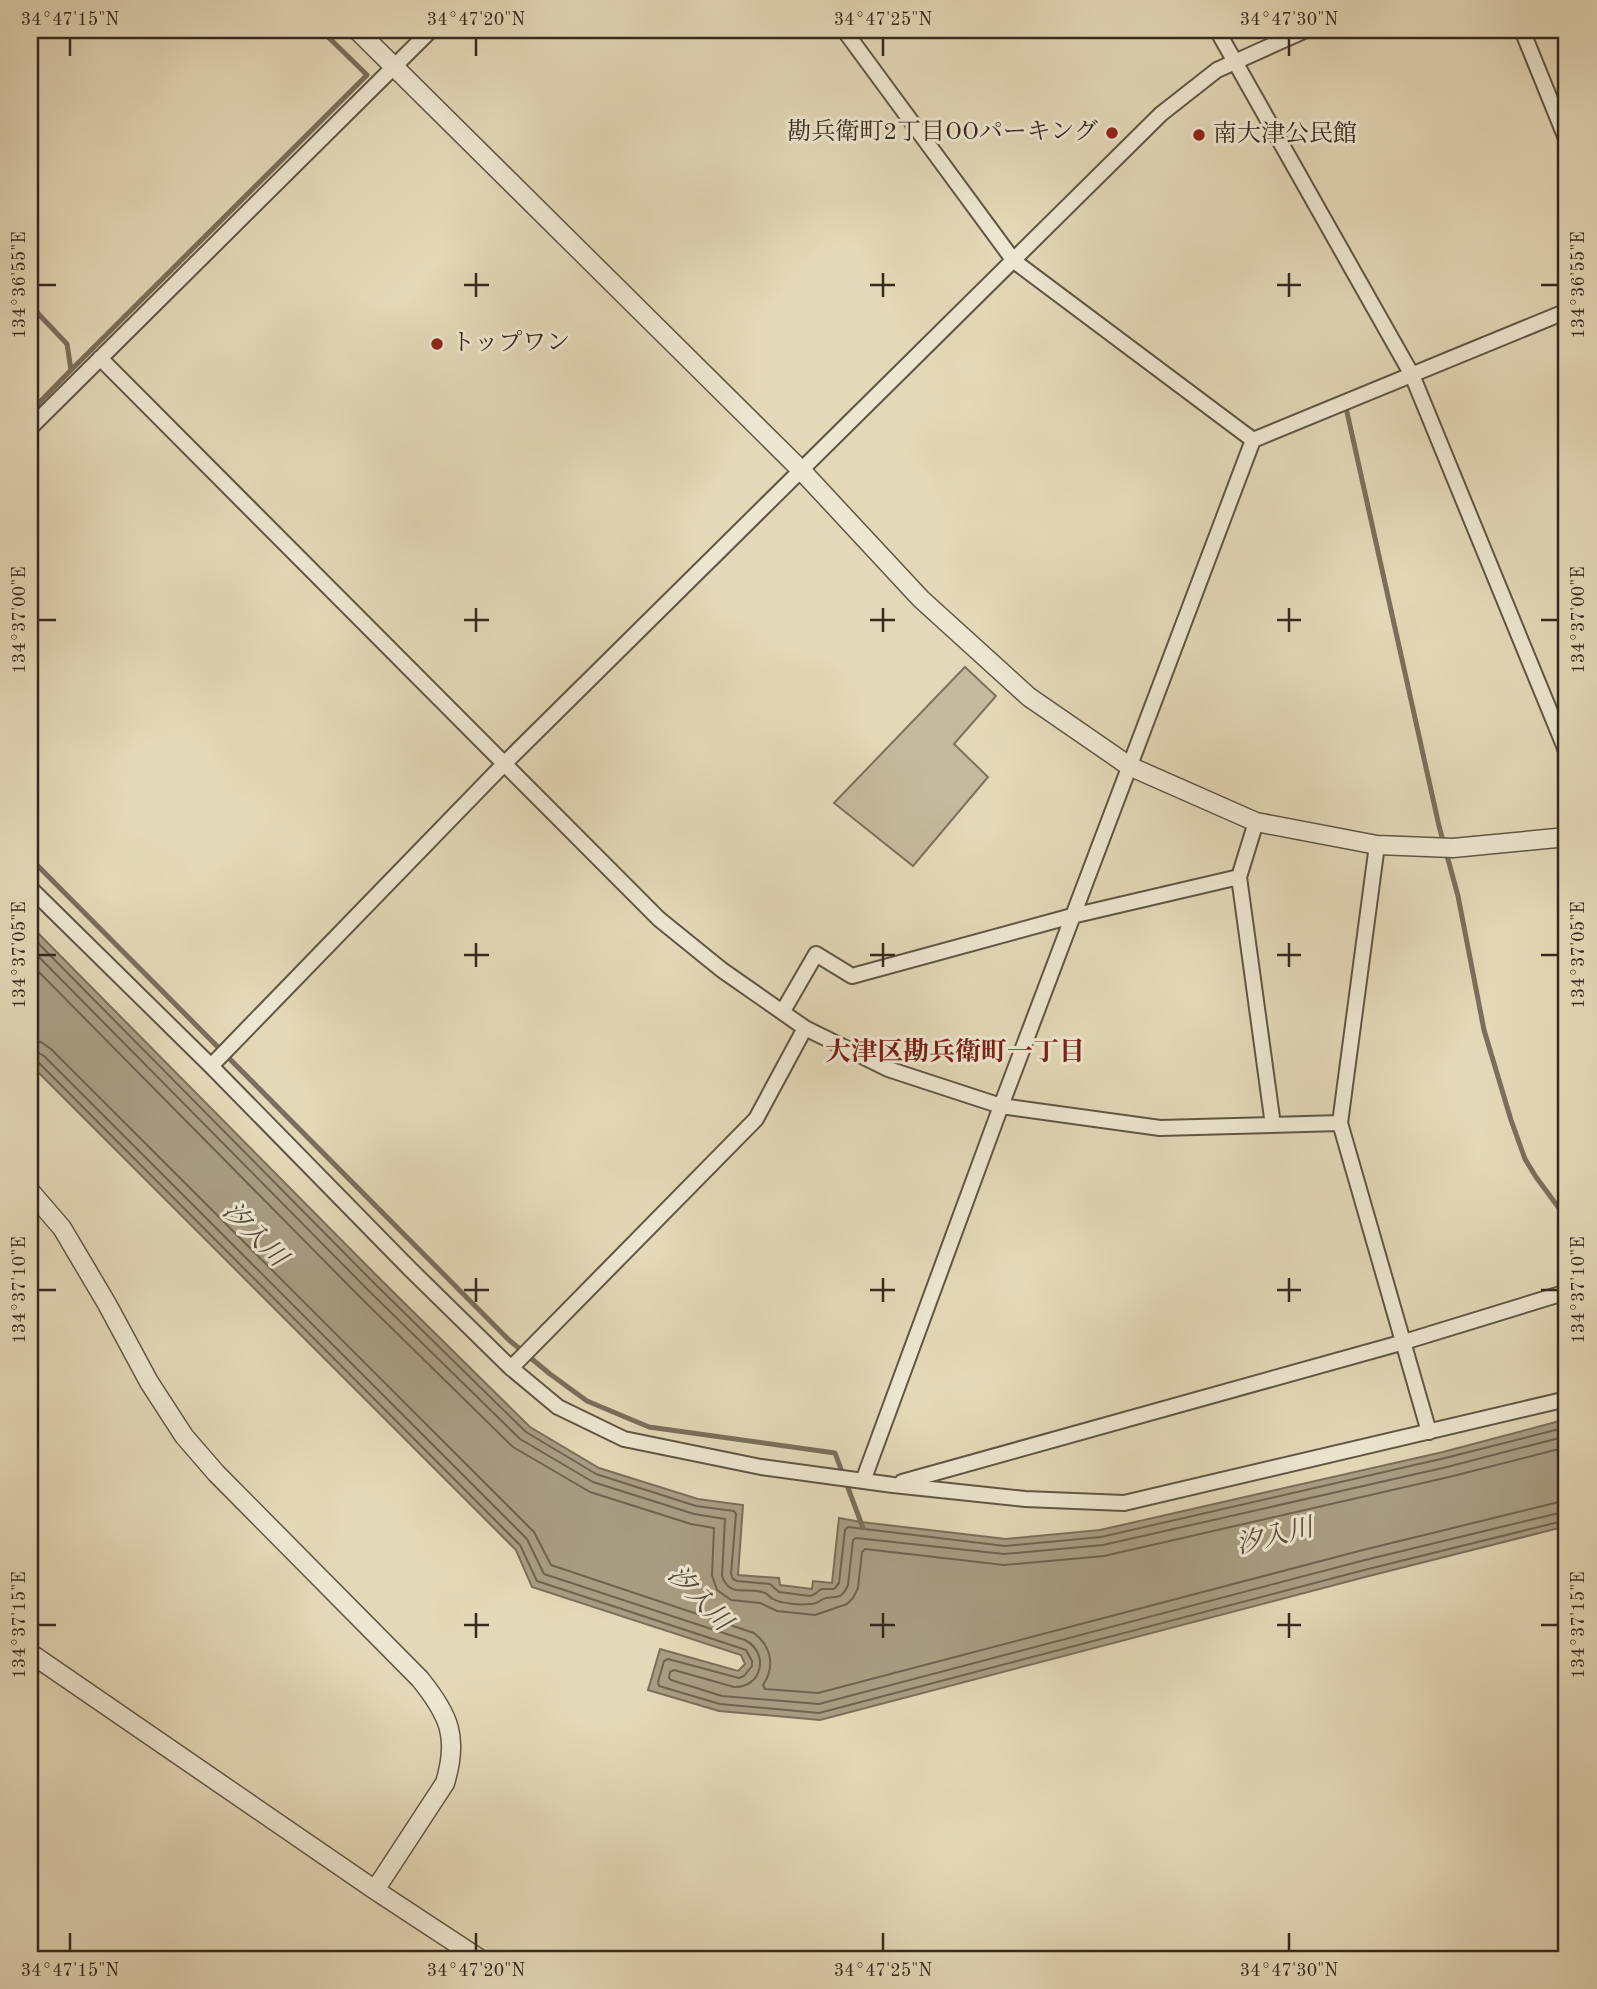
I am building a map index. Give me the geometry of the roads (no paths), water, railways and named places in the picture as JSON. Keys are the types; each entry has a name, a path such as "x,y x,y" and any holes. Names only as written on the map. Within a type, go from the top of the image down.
{"street":[{"path":"357,30 800,470 921,599 1029,697 1129,766 1256,822 1377,845 1453,848 1567,837"},
{"path":"30,428 431,30"},
{"path":"844,30 1014,261 1253,440"},
{"path":"1217,30 1412,375 1561,721 1567,754"},
{"path":"211,1066 505,763 1161,114 1217,70 1306,30"},
{"path":"1522,30 1567,141"},
{"path":"863,1481 1000,1106 1253,440 1567,312"},
{"path":"100,358 659,919 722,970 805,1028 888,1069 1000,1106 1160,1128 1340,1124"},
{"path":"1256,822 1239,877 1273,1125"},
{"path":"1377,845 1340,1124 1429,1432"},
{"path":"783,1011 816,954 852,976 1072,916 1239,877"},
{"path":"30,888 511,1368 558,1407 624,1439 761,1467 893,1485 1024,1499 1124,1503 1567,1399"},
{"path":"511,1368 756,1119 805,1028"},
{"path":"30,1191 62,1228 149,1382 184,1436 216,1473 420,1679 440,1703 450,1730 450,1767 445,1783 375,1890"},
{"path":"893,1485 1404,1342 1567,1292"},
{"path":"30,1653 480,1959"}],"water":[{"name":"汐入川","path":"30,925 530,1427 599,1468 698,1499 743,1505 738,1575 779,1578 780,1585 812,1589 813,1581 832,1583 839,1518 1006,1539 1100,1530 1443,1452 1567,1419 1567,1526 820,1720 719,1711 648,1690 660,1649 738,1671 745,1664 741,1655 532,1587 516,1550 30,1064"}],"waterway":[{"path":"71,370 367,75 321,30"},
{"path":"30,305 67,344 71,370 30,412"},
{"path":"1345,403 1439,826 1458,896 1484,1030 1525,1159 1567,1219"},
{"path":"30,858 509,1340 550,1374 587,1401 649,1427 835,1453 863,1528"}],"place":[{"name":"勘兵衛町2丁目OOパーキング","path":"1112,133"},
{"name":"南大津公民館","path":"1199,135"},
{"name":"トップワン","path":"437,344"}],"district":[{"name":"大津区勘兵衛町一丁目","path":"955,1053"}]}
